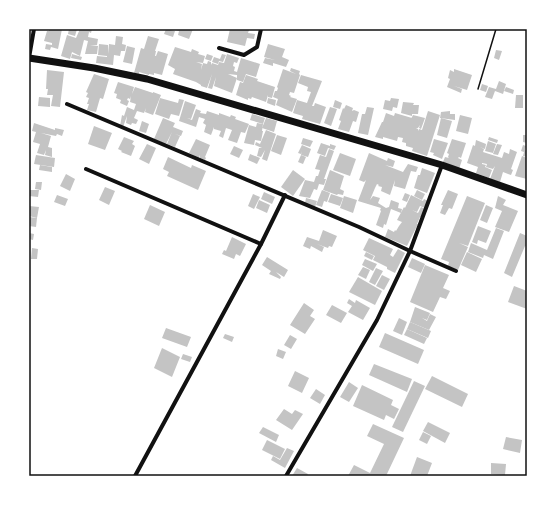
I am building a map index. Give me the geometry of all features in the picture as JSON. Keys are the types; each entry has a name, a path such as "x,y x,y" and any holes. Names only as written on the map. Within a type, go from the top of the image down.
{"main road":[{"path":"29,58 94,68 147,79 442,165 527,195"}],"street":[{"path":"29,58 34,29"},
{"path":"219,48 244,55 257,47 261,29"},
{"path":"67,104 285,195 359,227 410,252 456,271"},
{"path":"286,476 378,320 410,252 442,165"},
{"path":"86,169 261,244"},
{"path":"135,476 261,244 285,195"}],"path":[{"path":"478,89 496,29"}],"building":[{"path":"49,29 62,29 58,49 51,47 50,50 45,49 46,44 52,45 52,43 44,41"},
{"path":"69,29 77,29 75,36 68,34"},
{"path":"80,29 92,29 91,33 89,32 88,37 98,39 97,45 90,45 98,46 97,54 85,54 88,41 84,40 80,56 72,52 70,59 61,56 67,35 76,38"},
{"path":"166,29 175,31 173,37 164,34"},
{"path":"173,29 193,29 189,39 178,35 179,31"},
{"path":"230,29 249,30 248,33 255,34 254,39 247,38 245,46 227,42"},
{"path":"116,36 123,37 122,44 126,45 125,51 121,51 120,56 114,55 113,65 96,63 97,56 107,57 98,55 99,44 108,45 108,54 109,44 115,45"},
{"path":"148,36 159,39 155,56 158,51 168,54 162,75 154,73 154,75 149,75 139,72 139,74 134,73 141,48 144,49"},
{"path":"268,44 285,49 282,57 289,60 286,67 273,63 273,66 263,63 265,58 275,60 264,57"},
{"path":"127,46 135,48 132,64 123,62"},
{"path":"175,47 191,52 192,49 199,52 198,54 205,56 203,63 207,64 208,61 211,62 211,65 212,63 218,65 219,62 224,63 227,54 239,58 237,63 234,62 233,66 235,67 234,71 237,72 241,58 260,64 256,77 246,74 243,82 237,80 237,78 232,93 214,86 216,77 212,89 208,88 212,74 207,88 196,82 173,74 175,69 168,65","holes":["228,74 237,75 237,78"]},
{"path":"496,50 502,51 499,60 494,58"},
{"path":"72,54 82,57 81,60 71,58"},
{"path":"207,54 213,56 211,61 205,59"},
{"path":"222,54 226,55 223,62 219,61 218,64 212,62 214,57 220,59"},
{"path":"291,68 300,71 294,93 290,92 289,95 291,96 290,97 297,99 292,112 276,105 278,99 273,97 275,91 277,91 283,69 296,74 290,71"},
{"path":"454,69 472,75 467,90 454,86 462,89 461,93 447,87 450,79 448,78 450,70 454,72"},
{"path":"47,70 64,72 60,107 51,106 53,95 47,95"},
{"path":"94,74 109,79 103,99 100,98 96,112 87,110 89,98 86,97 88,93 86,92"},
{"path":"246,75 258,79 257,81 275,87 272,98 268,97 268,95 266,102 252,97 251,99 248,98 248,100 236,95 240,82 243,83"},
{"path":"301,75 322,81 312,106 314,106 315,103 326,107 320,124 302,119 303,116 293,113 297,100 307,103 311,92 307,91 308,87 298,83"},
{"path":"499,81 506,84 503,94 495,91 492,99 485,97 489,87 496,89"},
{"path":"118,82 134,87 132,94 135,87 161,95 153,115 145,112 146,108 144,113 137,111 134,118 138,120 136,124 132,123 131,125 126,123 127,116 123,127 120,126 122,115 124,116 127,107 134,110 136,104 130,102 131,96 130,99 128,98 127,100 129,101 127,106 120,103 121,100 116,98 117,94 114,93"},
{"path":"482,84 488,86 486,92 480,90"},
{"path":"506,87 514,90 513,94 504,91"},
{"path":"516,95 523,95 523,108 515,108"},
{"path":"39,97 50,98 50,107 38,106"},
{"path":"160,98 178,103 179,99 184,100 179,116 171,114 169,119 155,114"},
{"path":"268,98 276,100 275,106 267,103"},
{"path":"391,98 399,99 397,108 393,107 392,111 383,109 385,100 390,101"},
{"path":"335,100 342,103 340,109 333,107"},
{"path":"185,101 196,105 191,119 187,118 192,120 196,109 201,111 200,113 206,114 207,111 230,117 231,115 236,117 235,119 249,124 245,133 241,132 237,143 228,140 232,130 226,128 223,138 219,136 221,131 214,129 214,127 211,135 204,132 206,125 203,123 205,119 199,117 196,127 179,121"},
{"path":"403,102 419,105 418,114 412,114 412,116 401,113"},
{"path":"346,105 353,108 352,111 354,110 359,112 356,122 353,121 349,132 338,129 343,108 344,109"},
{"path":"330,107 337,109 331,126 324,123"},
{"path":"367,107 374,108 368,135 358,133 362,114 365,114"},
{"path":"428,111 440,115 427,156 412,151 413,148 406,146 406,143 402,142 403,138 398,137 397,141 383,137 383,139 375,137 386,113 394,116 395,113 412,118 413,115 425,118 421,129 419,128 420,125 416,128 418,131 419,129 422,130"},
{"path":"450,111 450,114 455,114 455,120 440,118 441,112"},
{"path":"252,114 265,118 263,124 250,120"},
{"path":"460,115 472,118 468,134 456,131"},
{"path":"163,118 175,123 173,127 183,131 181,136 175,134 180,136 175,147 167,144 172,132 166,144 154,139"},
{"path":"266,118 277,121 274,132 262,128"},
{"path":"441,118 452,121 447,138 437,135"},
{"path":"142,121 149,124 146,133 139,131"},
{"path":"34,123 55,130 55,128 64,130 62,136 57,134 56,136 41,133 51,136 48,147 52,148 52,157 45,155 46,150 44,155 37,153 40,144 33,142 36,132 32,131"},
{"path":"257,123 263,124 261,141 255,140 254,145 244,143 249,125 256,127"},
{"path":"94,126 112,133 105,150 88,144"},
{"path":"266,130 276,134 267,161 262,159 265,150 261,157 257,156 259,148 262,148 255,145 256,142 260,144"},
{"path":"277,135 287,138 281,155 271,151"},
{"path":"523,135 527,135 527,143 523,142"},
{"path":"124,137 134,141 132,144 135,146 131,156 121,152 122,151 118,149"},
{"path":"489,137 498,140 497,143 488,140"},
{"path":"303,138 313,141 310,147 301,144"},
{"path":"196,139 210,145 205,160 200,158 200,155 199,158 189,153"},
{"path":"434,139 448,143 442,159 430,152"},
{"path":"452,139 466,143 461,158 458,158 462,160 459,169 443,162 445,157 449,158 449,154 447,153"},
{"path":"476,140 486,144 485,149 480,147 484,149 483,152 502,158 504,152 509,154 510,149 517,152 511,169 513,170 511,175 503,172 500,182 490,179 495,166 493,169 486,167 487,164 482,163 486,165 485,167 492,170 489,178 476,173 478,167 467,163 473,145 475,146"},
{"path":"488,141 496,144 493,153 485,151"},
{"path":"321,143 336,146 334,150 328,148 325,156 317,153"},
{"path":"147,144 156,148 149,164 139,159"},
{"path":"497,144 502,145 498,155 493,154"},
{"path":"302,145 311,149 308,157 301,155 302,151 301,154 298,153"},
{"path":"523,145 526,146 525,150 527,151 527,157 523,156 524,152 521,151"},
{"path":"234,146 243,150 239,158 230,154"},
{"path":"329,149 334,151 324,179 326,179 324,185 319,184 317,190 314,189 310,198 299,196 305,180 314,182 316,176 318,176 320,170 315,169 320,155 326,157"},
{"path":"340,153 356,159 350,176 333,170"},
{"path":"369,153 387,161 388,158 395,161 393,167 385,165 403,172 408,164 418,167 416,172 411,171 405,189 394,186 395,180 390,195 381,191 382,187 378,186 379,185 377,184 370,200 373,196 380,198 378,203 386,208 389,207 391,200 399,203 398,208 402,209 401,213 391,209 386,225 384,224 383,228 376,225 381,208 358,201 366,180 364,182 359,180"},
{"path":"250,154 260,158 257,164 248,160"},
{"path":"36,155 55,158 54,167 34,164"},
{"path":"301,155 306,157 303,164 298,162"},
{"path":"522,156 527,158 527,179 515,176"},
{"path":"168,157 191,168 192,165 206,171 198,190 167,176 169,172 163,169"},
{"path":"40,165 52,167 52,172 39,170"},
{"path":"422,168 435,173 427,193 414,188"},
{"path":"293,170 305,179 293,196 281,187"},
{"path":"330,170 344,176 340,189 344,191 343,195 337,195 323,190"},
{"path":"66,174 75,179 70,191 60,186"},
{"path":"36,182 42,182 41,190 35,189"},
{"path":"105,187 115,191 109,205 99,200"},
{"path":"30,190 39,190 38,197 29,196"},
{"path":"322,190 330,193 327,202 324,201 322,207 316,205"},
{"path":"417,190 425,194 422,200 414,196"},
{"path":"448,190 458,194 452,209 449,208 445,215 440,213 443,205 441,205"},
{"path":"264,192 275,197 272,204 261,199"},
{"path":"405,193 410,195 407,202 402,200"},
{"path":"253,194 260,197 254,209 248,206"},
{"path":"331,194 343,198 340,206 328,202"},
{"path":"57,195 68,199 65,206 54,202"},
{"path":"411,195 423,201 424,199 428,201 425,208 420,206 417,212 412,210 418,213 421,207 425,209 407,246 385,237 388,229 394,232 395,230 396,231 402,222 397,220"},
{"path":"344,196 357,200 353,213 340,208"},
{"path":"467,196 485,203 468,246 459,243 468,247 458,270 448,266 449,262 441,259"},
{"path":"498,196 506,200 503,205 518,211 509,232 495,227 502,211 495,208"},
{"path":"306,198 317,201 315,207 305,203"},
{"path":"259,200 270,205 267,213 256,208"},
{"path":"150,205 165,212 159,226 144,219"},
{"path":"486,205 493,208 487,223 480,220"},
{"path":"29,206 39,207 37,218 29,216"},
{"path":"29,217 37,218 36,227 29,226"},
{"path":"478,226 491,231 486,243 478,240 477,244 472,242"},
{"path":"496,228 504,231 493,259 484,255 483,258 468,252 471,243 487,250"},
{"path":"323,230 337,236 332,247 329,246 328,248 317,244 324,247 322,252 311,246 310,249 303,246 307,237 319,241"},
{"path":"29,233 34,234 33,240 29,239"},
{"path":"520,233 527,236 527,247 525,246 512,277 504,273"},
{"path":"232,237 246,244 240,256 236,254 234,259 222,254 224,250 226,251"},
{"path":"369,238 393,249 390,255 393,257 398,249 405,253 395,273 373,260 375,256 363,250"},
{"path":"32,248 38,249 37,259 31,259"},
{"path":"366,252 374,256 372,260 364,256"},
{"path":"467,252 482,259 476,272 461,265"},
{"path":"267,257 288,270 284,277 276,272 281,277 280,279 269,274 271,271 262,265"},
{"path":"412,258 425,264 421,273 408,267"},
{"path":"365,259 377,264 373,271 362,265"},
{"path":"425,265 449,275 443,288 450,291 446,299 440,297 433,312 410,302"},
{"path":"363,267 370,270 366,279 358,275"},
{"path":"376,268 383,271 375,285 369,282"},
{"path":"382,275 390,279 384,290 376,286"},
{"path":"358,277 382,291 375,305 349,292"},
{"path":"514,286 527,291 527,309 508,302"},
{"path":"349,299 355,303 356,300 370,308 363,320 348,312 352,306 347,303"},
{"path":"304,303 314,310 310,316 315,319 305,334 290,325"},
{"path":"332,305 347,313 341,323 326,315"},
{"path":"415,307 430,313 427,320 422,318 427,321 430,314 436,317 429,330 410,322"},
{"path":"399,318 407,322 402,335 393,331"},
{"path":"410,322 431,331 428,338 407,329"},
{"path":"166,328 191,337 187,347 162,338"},
{"path":"407,329 427,338 424,344 404,335"},
{"path":"385,333 424,350 418,364 379,347"},
{"path":"225,334 234,337 232,342 223,338"},
{"path":"290,335 297,339 291,349 284,345"},
{"path":"162,348 180,357 172,377 154,368"},
{"path":"278,349 286,352 283,359 276,356"},
{"path":"183,354 192,357 190,362 181,359"},
{"path":"374,364 412,379 407,392 369,375"},
{"path":"295,371 309,378 302,393 288,386"},
{"path":"432,376 468,394 462,407 425,389"},
{"path":"414,381 425,386 403,432 392,427"},
{"path":"349,382 358,388 349,402 340,397"},
{"path":"362,385 393,400 391,405 399,409 394,419 386,415 384,420 353,406"},
{"path":"316,389 325,395 320,404 310,398"},
{"path":"284,409 292,414 295,410 303,414 292,430 276,420"},
{"path":"428,422 450,433 445,443 423,431"},
{"path":"373,424 404,438 386,476 348,476 354,465 370,473 384,444 367,436"},
{"path":"263,427 279,435 276,442 259,433"},
{"path":"423,432 431,436 427,444 419,440"},
{"path":"506,437 522,440 520,453 503,449"},
{"path":"267,440 285,449 280,459 262,450"},
{"path":"287,448 294,451 285,468 271,460 273,456 280,460"},
{"path":"417,457 432,463 427,476 410,476"},
{"path":"491,463 506,464 505,475 491,474"},
{"path":"297,468 308,474 307,476 292,476"}]}
